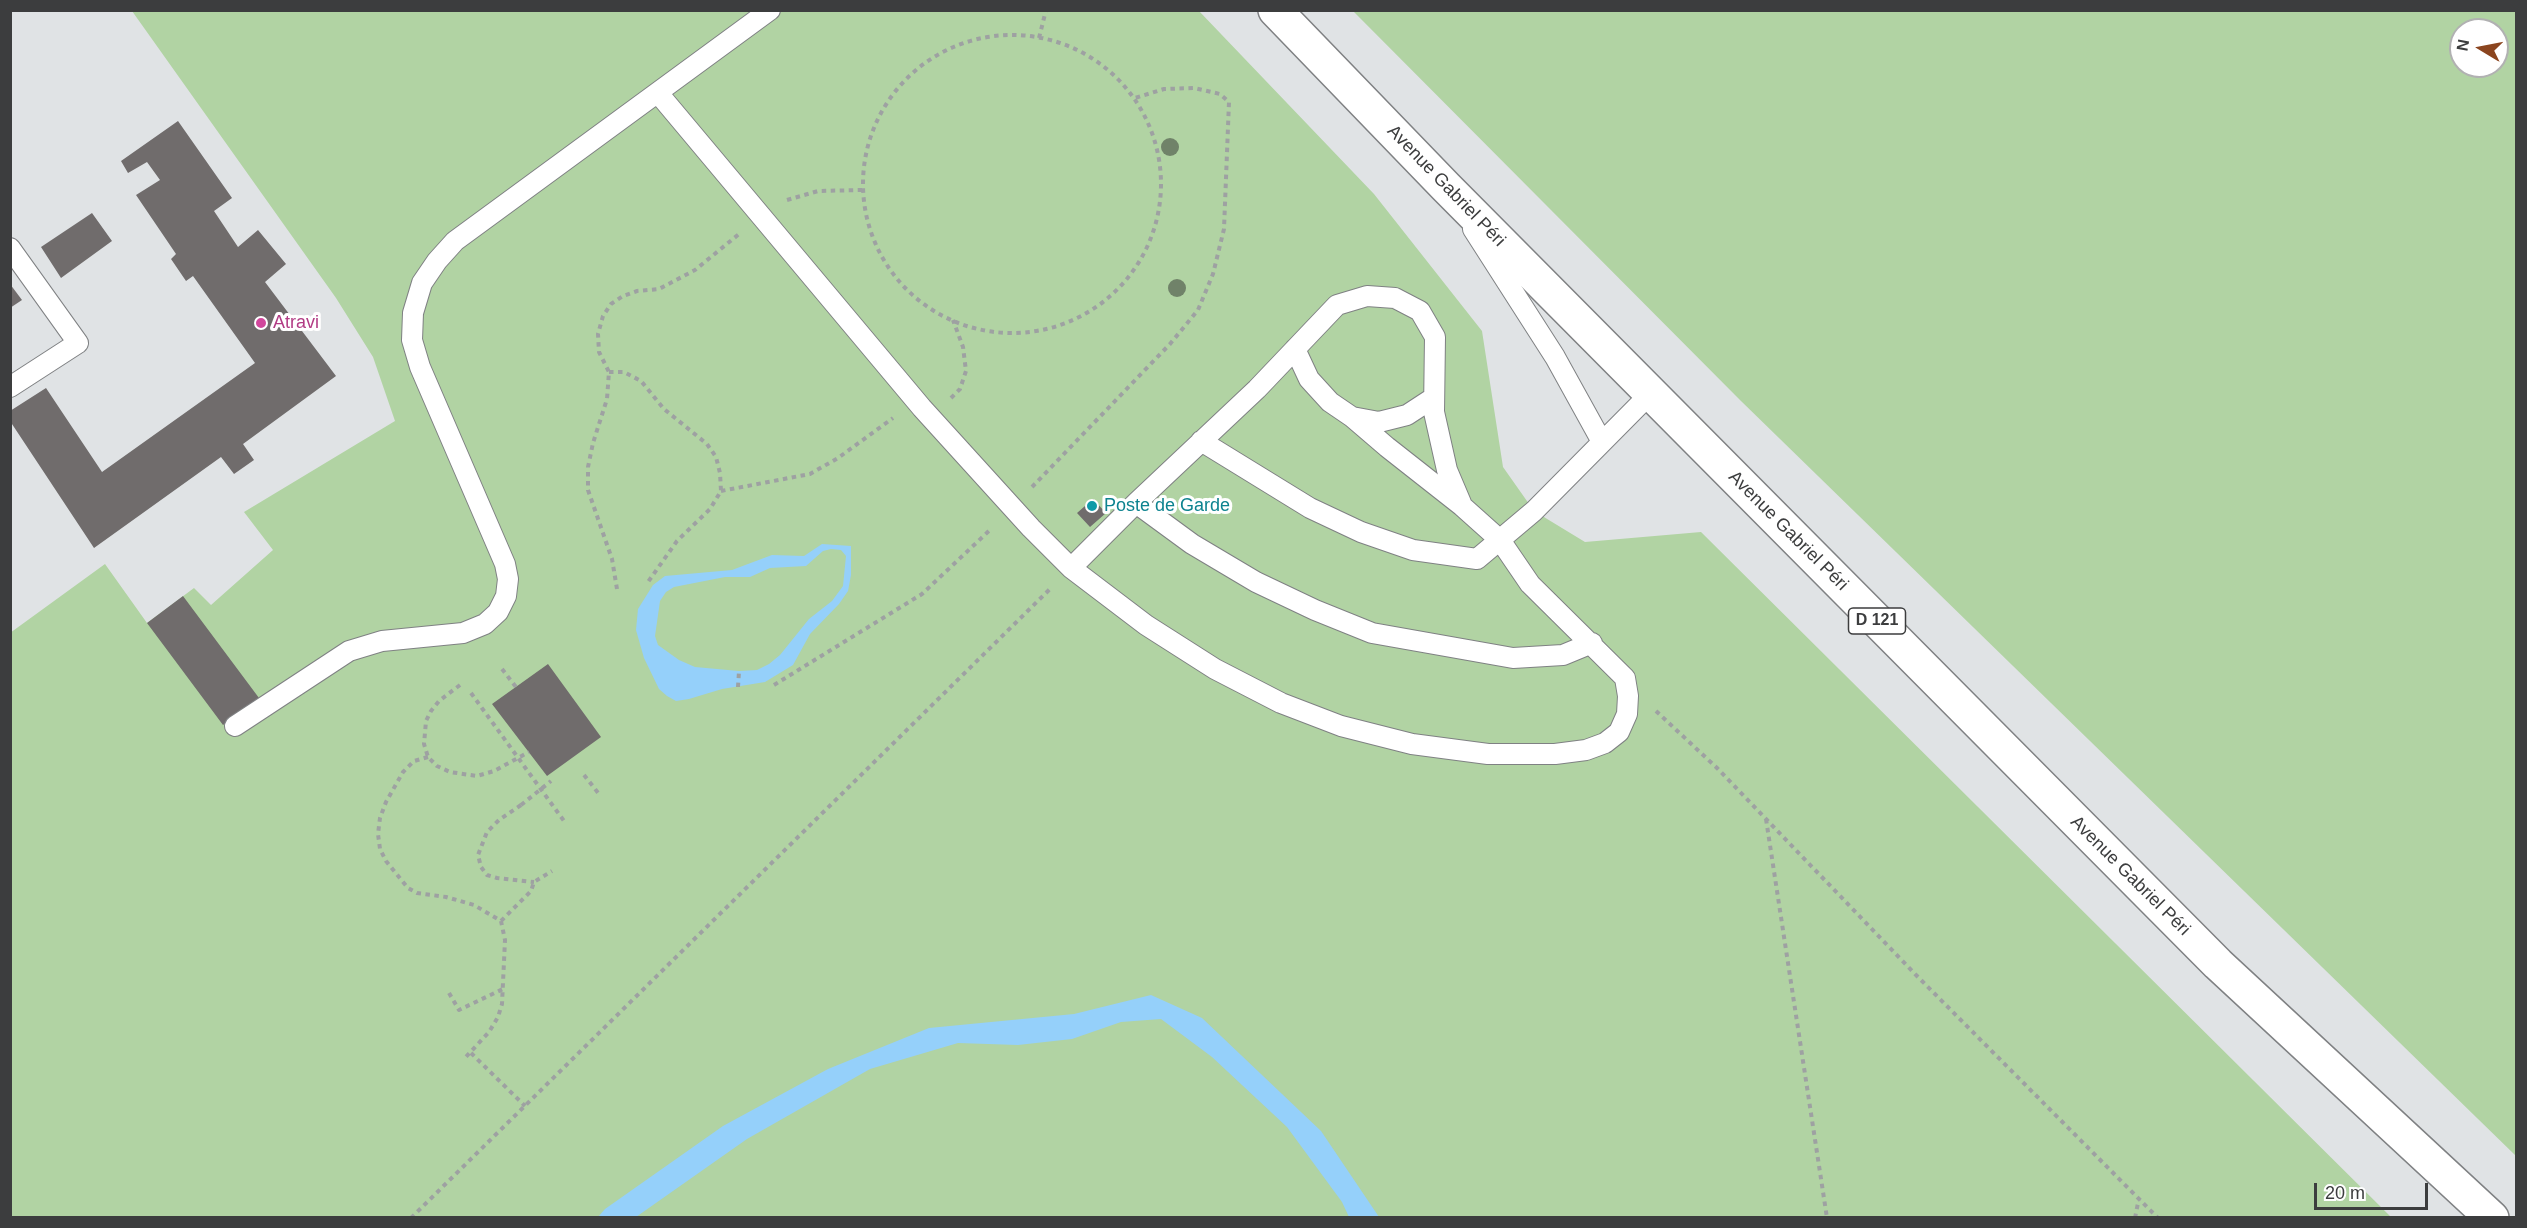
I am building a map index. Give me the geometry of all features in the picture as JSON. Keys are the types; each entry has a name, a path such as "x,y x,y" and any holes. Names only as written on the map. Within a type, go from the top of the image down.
{"main road":[{"name":"Avenue Gabriel Péri","path":"1275,10 1446,187 2218,964 2492,1218"}],"lane":[{"path":"235,726 349,651 382,640 463,633 485,624 498,612 506,596 508,579 505,564 420,367 412,340 412,313 422,283 455,241 770,10"},
{"path":"658,93 922,408 1012,508 1071,568 1146,626 1215,669 1271,699 1341,726 1412,744 1488,754 1555,754 1586,750 1605,743 1619,732 1627,714 1628,696 1625,678 1530,584 1500,540 1462,506 1352,417 1330,402 1309,379 1295,349"},
{"path":"1446,187 1555,357 1602,442"},
{"path":"10,248 78,343 10,387"},
{"path":"1071,568 1136,502 1257,389 1337,305 1367,296 1395,298 1420,311 1435,337 1434,412 1447,470 1462,506"},
{"path":"1201,441 1310,508 1361,532 1413,550 1477,559 1534,511 1651,393"},
{"path":"1352,417 1379,422 1407,415 1434,398"},
{"path":"1136,502 1192,544 1256,582 1315,610 1372,633 1513,658 1563,655 1592,643"}],"path":[{"path":"1039,38 1046,10"},
{"path":"997,36 1039,38 1064,44 1087,55 1104,66 1135,98 1155,141 1161,169 1161,195 1157,222 1146,252 1128,278 1093,309 1060,326 1028,332 1002,332 972,327 927,306 907,289 892,270 877,246 866,218 862,190 864,159 873,131 890,100 921,66 946,50 971,42 997,36"},
{"path":"774,685 922,594 1012,508 1170,344 1198,310 1213,274 1224,229 1229,102 1220,94 1194,88 1164,89 1135,98"},
{"path":"617,589 609,551 588,489 588,467 607,399 609,372 599,352 598,334 603,316 611,304 637,291 659,289 679,279 722,250 759,216 789,199 818,191 862,190"},
{"path":"721,491 810,474 838,458 888,420 947,401 960,389 966,371 963,346 953,320"},
{"path":"609,372 624,372 641,381 664,409 707,444 716,457 721,491 710,509 677,541 648,582"},
{"path":"411,1218 1071,568"},
{"path":"502,669 516,687"},
{"path":"738,671 738,687"},
{"path":"460,685 430,711 424,730 424,744 428,758 437,766 450,772 477,776 494,771 529,752"},
{"path":"471,693 564,821"},
{"path":"1628,696 1650,705 1717,768 1917,976 2158,1218"},
{"path":"428,758 414,761 404,772 386,802 380,818 380,849 399,880 408,888 417,893 446,897 474,905 501,921 505,940 504,989 498,1017 464,1059"},
{"path":"584,775 599,794"},
{"path":"551,781 499,820 487,832 478,855 481,867 487,875 497,879 534,882 552,871"},
{"path":"1765,818 1827,1218"},
{"path":"501,921 531,891 534,882"},
{"path":"449,993 459,1010 504,989"},
{"path":"471,1053 525,1106"},
{"path":"2135,1218 2139,1197"}],"green space":[{"path":"132,11 1199,11 1374,194 1482,331 1503,467 1534,511 1585,542 1701,532 2391,1217 11,1217 10,633 105,564 147,623 194,588 211,605 273,550 244,512 395,421 373,357 336,298"},
{"path":"1353,11 2516,11 2516,1156 1741,401"}],"water":[{"path":"822,544 851,546 851,575 848,591 839,604 810,634 793,665 765,682 722,689 689,699 676,701 659,689 644,658 636,630 638,609 653,585 665,576 732,570 772,555 804,556","holes":["841,550 846,556 843,586 832,601 809,619 780,655 769,664 757,670 739,671 695,667 679,660 658,645 655,636 660,601 666,592 674,587 725,577 750,577 770,568 806,566 823,551"]},
{"path":"1151,995 1202,1018 1321,1131 1379,1217 1349,1217 1342,1202 1287,1127 1212,1057 1161,1019 1121,1022 1072,1039 1018,1045 958,1043 870,1069 747,1139 636,1217 598,1217 605,1209 723,1126 828,1069 929,1028 1074,1014"}],"building":[{"name":"Atravi","path":"178,121 232,198 214,211 238,247 258,230 286,264 265,282 336,376 243,444 254,460 234,474 221,457 94,548 10,421 10,411 46,388 102,472 255,363 193,276 186,281 171,259 176,254 136,195 160,180 147,162 128,173 121,161"},
{"path":"92,213 112,241 61,278 41,247"},
{"path":"10,284 22,300 10,308"},
{"name":"Poste de Garde","path":"1093,499 1106,513 1090,527 1077,513"},
{"path":"183,596 259,698 223,725 147,623"},
{"path":"548,664 601,737 547,776 492,704"}],"place":[{"name":"Atravi","path":"261,323"},
{"name":"Poste de Garde","path":"1092,506"}]}
